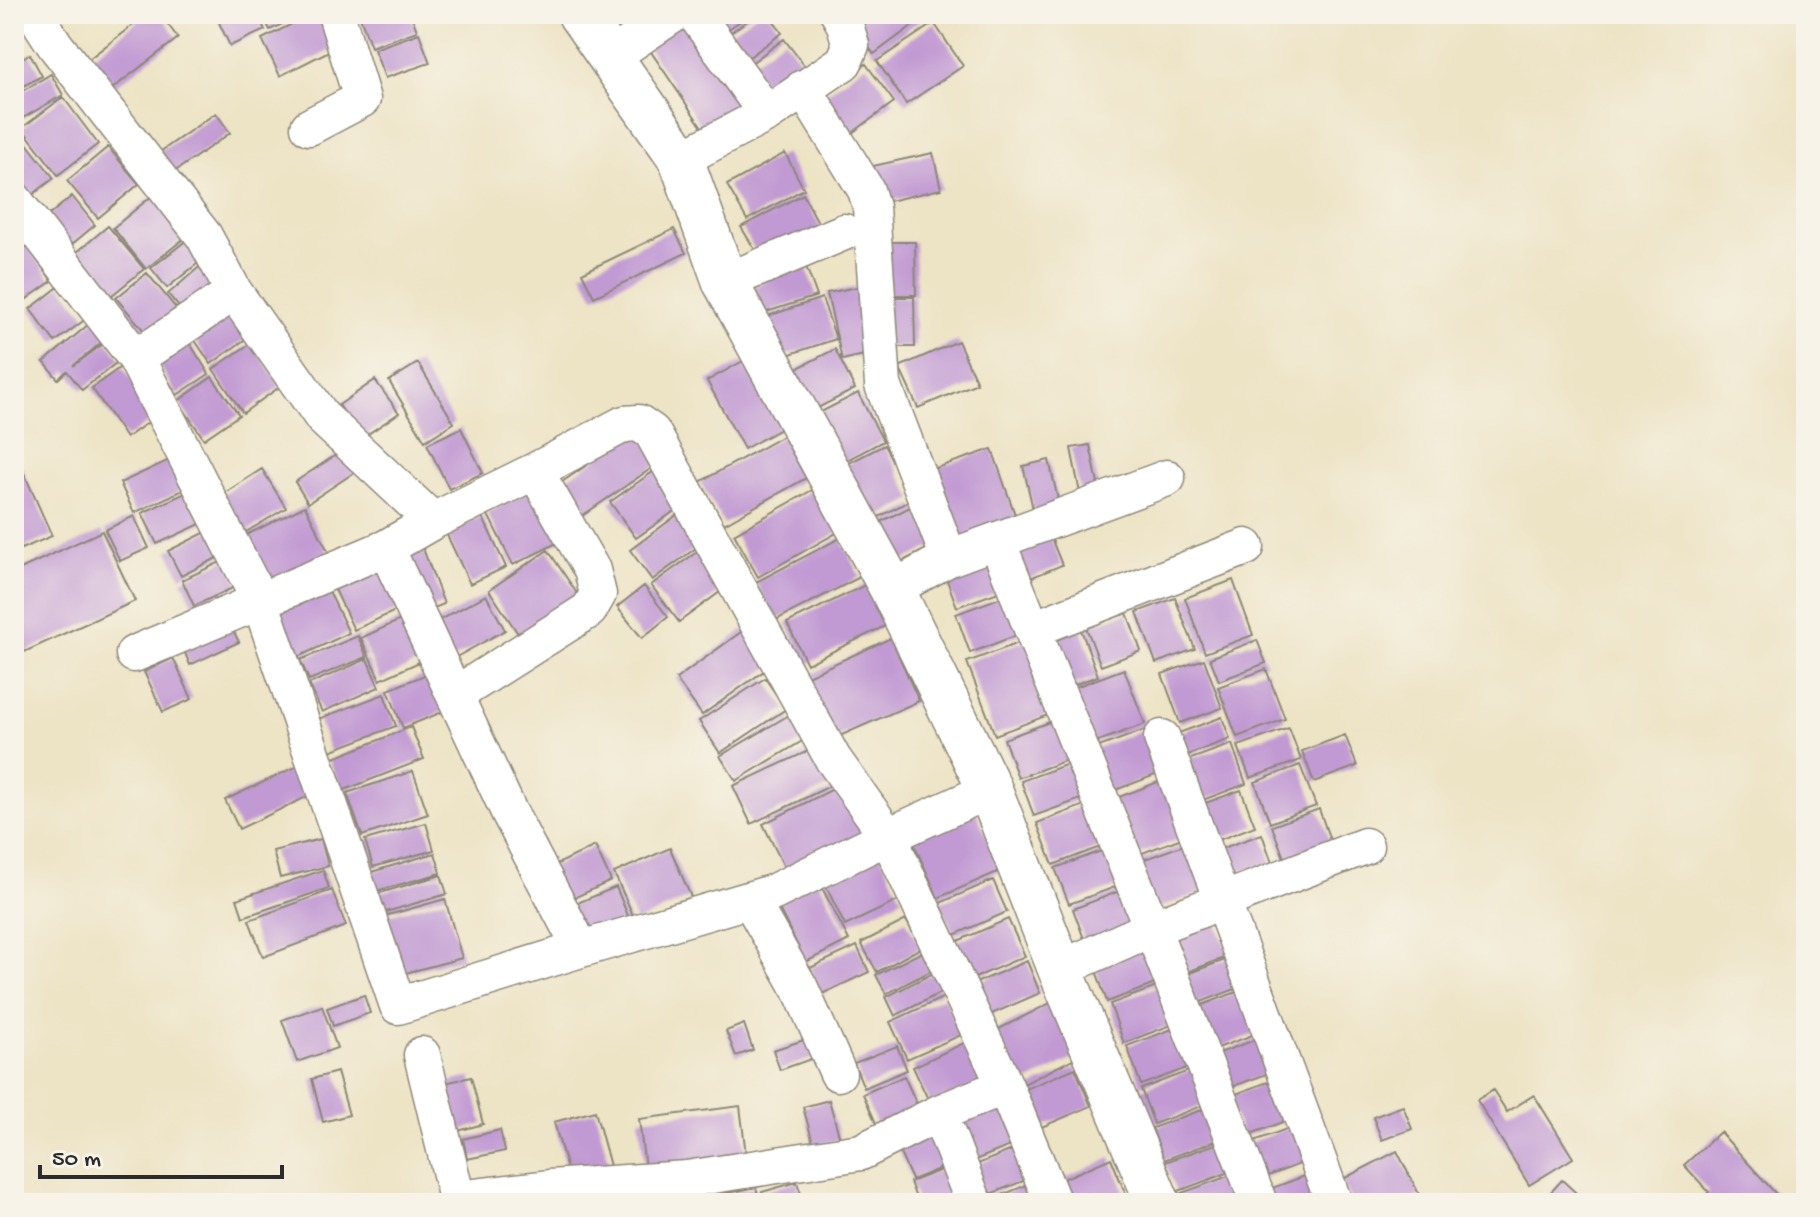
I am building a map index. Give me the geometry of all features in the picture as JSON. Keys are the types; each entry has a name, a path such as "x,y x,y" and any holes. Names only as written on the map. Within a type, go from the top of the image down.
{"street":[{"path":"35,14 55,45 204,236 234,292 323,418 433,521"},
{"path":"309,127 362,99 336,14"},
{"path":"580,14 681,159 725,282 892,589 990,790 1060,969 1158,1203"},
{"path":"610,57 674,14"},
{"path":"695,14 767,114"},
{"path":"681,159 767,114 844,62 851,45 839,14"},
{"path":"803,88 866,190 871,207 883,385 949,558"},
{"path":"14,200 136,358 260,601 398,1006 772,893 990,790"},
{"path":"725,282 844,232"},
{"path":"136,358 234,292"},
{"path":"134,654 386,548 624,424 639,423 652,432 833,759 888,836 1005,1086 1053,1203"},
{"path":"455,695 589,610 598,594 592,570 535,471"},
{"path":"892,589 949,558 1167,478"},
{"path":"997,541 1259,1203"},
{"path":"1033,629 1246,547"},
{"path":"386,548 509,812 581,949"},
{"path":"1162,738 1334,1203"},
{"path":"1060,969 1152,928 1365,846"},
{"path":"750,900 800,988 838,1073"},
{"path":"422,1055 457,1201 689,1191 861,1152 939,1113 1005,1086"},
{"path":"939,1113 974,1203"}],"building":[{"path":"147,14 160,14 178,38 108,92 85,62"},
{"path":"215,14 258,14 265,30 230,46"},
{"path":"262,14 288,14 291,20 270,30"},
{"path":"312,14 321,14 337,47 280,76 262,39"},
{"path":"359,14 411,14 417,31 371,47"},
{"path":"600,14 657,14 619,41"},
{"path":"681,14 751,107 708,136 643,40"},
{"path":"714,14 751,14 725,31"},
{"path":"757,14 769,14 782,33 745,60 727,35"},
{"path":"861,14 928,14 874,54 850,23"},
{"path":"934,23 963,66 906,104 877,61"},
{"path":"419,33 430,63 385,78 374,49"},
{"path":"784,39 811,74 777,100 750,64"},
{"path":"30,54 42,76 14,91 14,63"},
{"path":"866,64 894,102 848,136 820,98"},
{"path":"51,74 63,95 14,123 14,96"},
{"path":"63,97 98,144 58,175 22,128"},
{"path":"216,113 230,133 171,174 157,154"},
{"path":"14,127 54,178 22,203 14,192"},
{"path":"108,147 139,184 98,218 67,181"},
{"path":"785,153 804,189 747,220 727,185"},
{"path":"933,153 941,189 880,203 873,166"},
{"path":"803,194 822,230 760,258 741,227"},
{"path":"153,195 187,236 146,269 113,228"},
{"path":"72,196 95,225 65,250 42,221"},
{"path":"108,226 144,269 111,296 76,253"},
{"path":"674,229 686,253 594,297 582,273"},
{"path":"187,240 203,259 167,288 151,268"},
{"path":"887,242 915,242 916,295 888,295"},
{"path":"27,245 52,281 14,308 14,254"},
{"path":"804,261 817,296 760,314 752,288"},
{"path":"205,262 222,282 185,314 168,294"},
{"path":"147,273 176,308 146,333 116,298"},
{"path":"61,285 87,318 55,342 30,309"},
{"path":"862,286 877,352 842,360 827,293"},
{"path":"887,297 914,297 915,347 888,347"},
{"path":"822,298 836,339 775,359 762,318"},
{"path":"233,311 251,335 211,364 194,339"},
{"path":"95,319 109,336 73,366 107,341 121,359 82,390 67,371 58,379 44,362"},
{"path":"958,341 977,383 918,408 899,367"},
{"path":"189,342 209,374 177,395 157,362"},
{"path":"251,343 281,386 243,413 213,369"},
{"path":"835,349 855,389 812,411 792,371"},
{"path":"743,361 780,429 744,449 707,381"},
{"path":"418,363 454,423 425,441 389,381"},
{"path":"122,366 157,416 126,438 92,388"},
{"path":"212,377 239,415 204,439 178,401"},
{"path":"375,380 399,413 362,438 339,405"},
{"path":"858,393 883,441 840,464 815,415"},
{"path":"461,428 483,473 449,489 427,444"},
{"path":"637,431 659,463 576,520 553,488"},
{"path":"783,436 806,478 724,524 700,482"},
{"path":"884,445 913,499 873,520 845,465"},
{"path":"1090,445 1100,494 1081,498 1071,448"},
{"path":"992,449 1020,529 955,551 927,471"},
{"path":"342,451 355,472 308,503 295,482"},
{"path":"180,455 194,485 134,513 120,483"},
{"path":"1049,460 1061,513 1035,518 1023,466"},
{"path":"20,464 52,536 14,552 14,466"},
{"path":"262,469 286,508 246,532 223,494"},
{"path":"657,469 683,505 636,538 610,502"},
{"path":"539,486 565,539 513,565 487,513"},
{"path":"194,489 209,520 157,544 142,513"},
{"path":"814,489 838,532 758,577 734,534"},
{"path":"914,505 935,545 895,565 874,525"},
{"path":"305,506 330,555 270,584 246,535"},
{"path":"681,512 703,543 652,580 630,550"},
{"path":"134,516 149,548 120,561 105,530"},
{"path":"482,516 506,567 470,584 446,533"},
{"path":"1047,528 1062,565 1018,583 1003,546"},
{"path":"212,529 225,554 181,576 168,551"},
{"path":"102,531 135,601 20,654 14,641 14,572"},
{"path":"840,538 860,577 776,620 756,582"},
{"path":"422,546 444,604 419,614 397,556"},
{"path":"701,549 728,586 679,622 651,585"},
{"path":"992,549 1007,589 957,607 942,567"},
{"path":"548,550 578,595 519,635 489,590"},
{"path":"227,559 239,585 194,606 182,580"},
{"path":"379,560 402,608 354,630 331,581"},
{"path":"1233,580 1253,635 1205,653 1185,598"},
{"path":"867,584 887,625 807,664 787,623"},
{"path":"644,586 668,617 642,638 617,607"},
{"path":"327,587 349,633 296,658 274,612"},
{"path":"1013,593 1028,631 970,653 956,614"},
{"path":"486,595 505,630 449,661 430,625"},
{"path":"1175,598 1195,649 1156,663 1137,612"},
{"path":"1127,613 1141,651 1101,666 1086,627"},
{"path":"409,616 428,658 380,680 361,638"},
{"path":"230,624 239,642 190,665 182,646"},
{"path":"748,627 775,663 702,715 676,679"},
{"path":"1080,627 1098,676 1062,689 1044,641"},
{"path":"358,636 367,657 309,680 300,660"},
{"path":"891,638 919,701 833,739 805,677"},
{"path":"1032,638 1059,711 995,735 967,662"},
{"path":"1257,640 1266,663 1219,681 1210,658"},
{"path":"173,658 192,699 163,712 144,672"},
{"path":"367,659 379,687 322,712 309,684"},
{"path":"1204,659 1222,708 1180,723 1162,674"},
{"path":"1124,669 1145,724 1088,745 1067,690"},
{"path":"1266,669 1285,719 1237,737 1218,687"},
{"path":"434,671 450,709 403,728 388,690"},
{"path":"765,678 786,709 720,753 699,721"},
{"path":"384,694 396,726 330,751 318,719"},
{"path":"789,715 804,740 736,781 720,756"},
{"path":"1063,717 1078,756 1018,778 1004,739"},
{"path":"1222,717 1230,739 1174,760 1165,738"},
{"path":"411,727 424,759 342,791 329,760"},
{"path":"1150,728 1166,771 1105,794 1088,751"},
{"path":"1289,728 1301,760 1250,778 1238,746"},
{"path":"1345,735 1357,766 1314,782 1302,751"},
{"path":"1232,744 1246,784 1192,804 1177,764"},
{"path":"812,749 830,786 751,824 733,786"},
{"path":"1079,760 1092,795 1034,816 1021,781"},
{"path":"306,762 319,791 239,829 225,800"},
{"path":"1300,765 1316,806 1270,823 1255,782"},
{"path":"413,771 428,814 362,836 347,793"},
{"path":"1166,779 1187,836 1132,857 1111,800"},
{"path":"845,783 870,832 787,873 763,824"},
{"path":"1241,790 1255,826 1211,843 1197,806"},
{"path":"1095,801 1111,843 1053,865 1037,823"},
{"path":"974,807 1002,870 938,898 910,835"},
{"path":"1319,809 1332,846 1286,863 1272,826"},
{"path":"426,823 434,850 373,867 365,840"},
{"path":"1262,834 1276,874 1225,893 1209,853"},
{"path":"321,839 328,866 280,878 273,851"},
{"path":"1189,843 1207,890 1151,911 1134,863"},
{"path":"595,846 611,881 565,902 549,868"},
{"path":"1115,846 1129,882 1069,904 1055,868"},
{"path":"670,848 691,897 636,922 614,873"},
{"path":"435,853 441,873 373,892 368,873"},
{"path":"879,853 902,899 845,926 823,880"},
{"path":"323,870 329,888 243,917 237,899"},
{"path":"441,875 447,894 379,914 373,895"},
{"path":"818,880 849,940 806,962 775,901"},
{"path":"993,880 1007,912 954,935 940,903"},
{"path":"616,887 631,923 584,941 570,906"},
{"path":"1130,887 1144,926 1087,947 1073,909"},
{"path":"332,890 346,926 263,957 249,920"},
{"path":"445,899 462,958 398,975 381,917"},
{"path":"1214,916 1229,956 1182,974 1167,934"},
{"path":"1008,919 1025,956 970,980 953,943"},
{"path":"906,920 921,948 877,972 861,943"},
{"path":"1151,938 1166,980 1107,1002 1092,959"},
{"path":"857,946 869,972 822,994 810,968"},
{"path":"922,952 931,971 886,994 876,975"},
{"path":"1230,958 1241,987 1193,1005 1182,976"},
{"path":"1027,961 1040,993 985,1017 971,985"},
{"path":"933,973 942,992 895,1016 886,997"},
{"path":"1167,983 1182,1021 1124,1043 1110,1004"},
{"path":"1242,990 1258,1033 1210,1051 1194,1008"},
{"path":"364,995 370,1013 333,1026 327,1008"},
{"path":"944,997 961,1035 907,1059 890,1022"},
{"path":"1054,1001 1081,1055 1020,1086 993,1032"},
{"path":"322,1006 337,1048 297,1062 282,1020"},
{"path":"744,1024 753,1050 736,1056 726,1031"},
{"path":"1183,1025 1198,1064 1141,1085 1127,1046"},
{"path":"1263,1037 1275,1071 1223,1090 1211,1056"},
{"path":"807,1039 814,1058 780,1070 773,1050"},
{"path":"966,1042 984,1081 931,1106 913,1067"},
{"path":"897,1046 907,1070 864,1088 854,1063"},
{"path":"1199,1067 1212,1102 1154,1124 1141,1089"},
{"path":"1075,1068 1091,1106 1030,1132 1014,1094"},
{"path":"337,1072 349,1115 323,1122 312,1079"},
{"path":"904,1076 920,1111 879,1130 863,1094"},
{"path":"471,1077 483,1124 458,1131 445,1083"},
{"path":"1281,1077 1296,1117 1243,1137 1228,1097"},
{"path":"1493,1090 1507,1112 1534,1095 1573,1158 1529,1185 1477,1100"},
{"path":"829,1100 840,1139 814,1146 803,1107"},
{"path":"1007,1101 1023,1141 970,1162 953,1123"},
{"path":"740,1106 747,1163 646,1176 639,1119"},
{"path":"1212,1106 1224,1138 1164,1160 1152,1128"},
{"path":"1403,1106 1412,1129 1382,1140 1373,1117"},
{"path":"595,1111 610,1166 569,1177 554,1122"},
{"path":"1300,1124 1313,1159 1260,1179 1246,1144"},
{"path":"500,1130 505,1151 467,1159 463,1139"},
{"path":"939,1132 953,1163 912,1180 898,1149"},
{"path":"1720,1132 1777,1195 1769,1203 1697,1203 1709,1192 1684,1165"},
{"path":"1224,1141 1235,1170 1176,1192 1165,1162"},
{"path":"1024,1145 1036,1176 980,1198 968,1168"},
{"path":"1397,1151 1420,1196 1405,1203 1352,1203 1341,1180"},
{"path":"1111,1158 1126,1195 1108,1203 1066,1203 1056,1182"},
{"path":"949,1167 961,1197 944,1203 918,1203 910,1182"},
{"path":"1234,1174 1244,1201 1179,1203 1176,1195"},
{"path":"1310,1174 1319,1203 1268,1203 1264,1191"},
{"path":"1562,1180 1587,1203 1541,1203"},
{"path":"1036,1181 1045,1203 983,1203"},
{"path":"797,1182 804,1203 765,1203 762,1192"},
{"path":"681,1186 684,1203 659,1203 656,1189"},
{"path":"756,1187 760,1203 716,1203 715,1196"}]}
